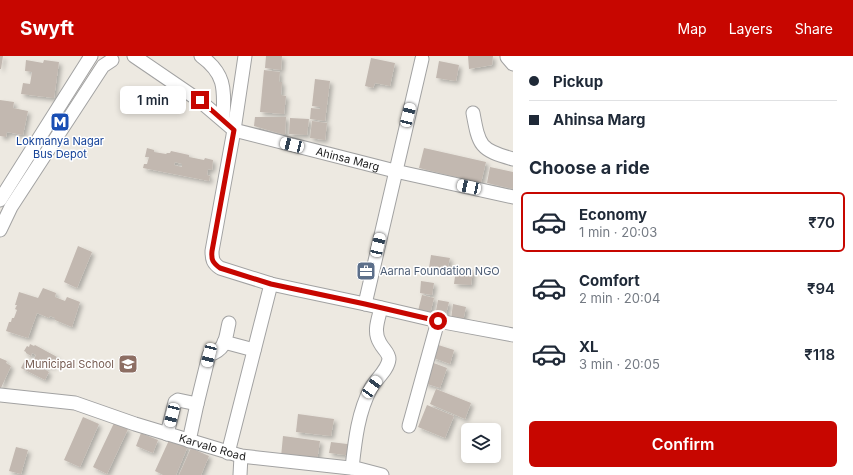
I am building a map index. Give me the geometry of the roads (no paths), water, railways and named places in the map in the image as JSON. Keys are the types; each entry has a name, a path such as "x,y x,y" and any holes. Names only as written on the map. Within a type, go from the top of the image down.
{"street":[{"path":"0,200 91,56"},
{"name":"Ahinsa Marg","path":"134,56 200,100 234,130 395,171 513,197"},
{"path":"201,56 212,64 221,78 224,97 222,120"},
{"path":"245,56 212,258 214,264 220,268 271,284 438,321 513,335"},
{"path":"0,230 11,207 103,66 111,57"},
{"path":"365,304 422,59"},
{"path":"473,113 478,138 486,150 513,160"},
{"path":"223,451 254,350 271,284"},
{"path":"352,468 356,439 363,407 372,387 389,359 376,334 381,308"},
{"path":"409,426 438,321"},
{"path":"189,441 209,355 219,351 222,348 229,323"},
{"path":"224,342 254,350"},
{"name":"Karvalo Road","path":"0,394 75,403 223,451 241,465 352,468 382,475"},
{"path":"167,434 175,402 178,400 197,404"}],"place":[{"name":"Lokmanya Nagar Bus Depot","path":"60,122"},
{"name":"Aarna Foundation NGO","path":"366,271"},
{"name":"Municipal School","path":"128,364"}]}
